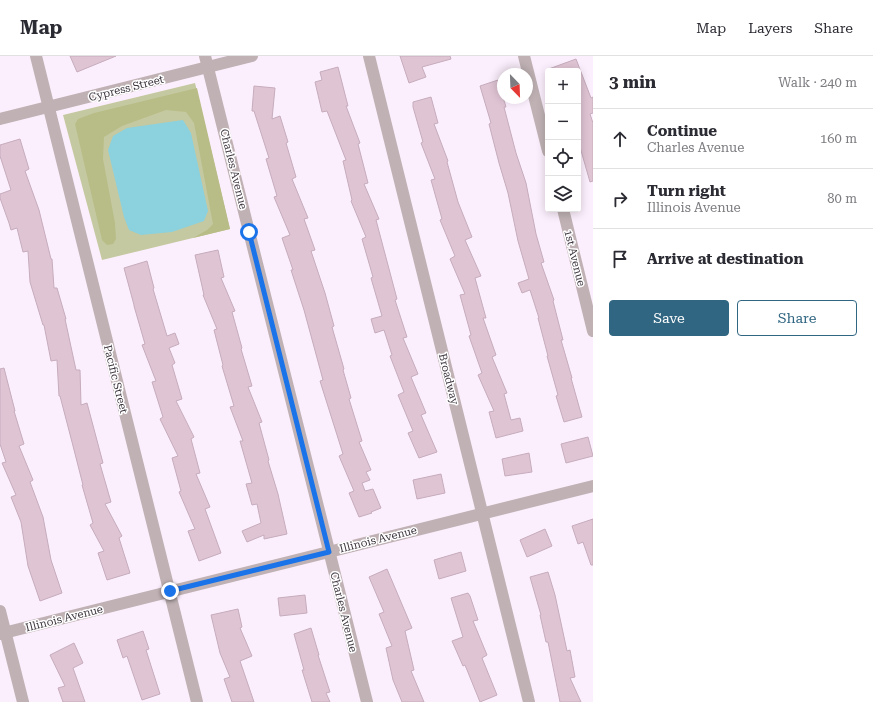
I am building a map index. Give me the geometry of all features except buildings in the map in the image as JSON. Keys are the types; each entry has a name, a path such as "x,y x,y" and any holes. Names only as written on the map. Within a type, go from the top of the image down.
{"street":[{"name":"Pacific Street","path":"36,56 197,702"},
{"name":"Cypress Street","path":"0,119 48,107 207,61 252,56"},
{"name":"Broadway","path":"368,56 530,702"},
{"path":"524,56 545,140"},
{"name":"Charles Avenue","path":"207,61 367,702"},
{"name":"1st Avenue","path":"564,212 593,331"},
{"name":"Illinois Avenue","path":"3,633 593,486"},
{"path":"0,611 3,633 23,702"}],"green space":[{"path":"195,83 230,229 102,260 63,115"},
{"path":"197,88 230,229 193,238 207,230 213,224 194,123 186,112 166,110 122,126 104,137 103,159 115,223 116,239 113,244 107,245 102,240 75,124 78,119 94,113"}],"water":[{"path":"183,120 191,133 208,211 204,221 172,232 141,235 129,230 124,217 108,150 113,136 127,128"}],"route":[{"path":"170,591 329,552 249,232"}]}
